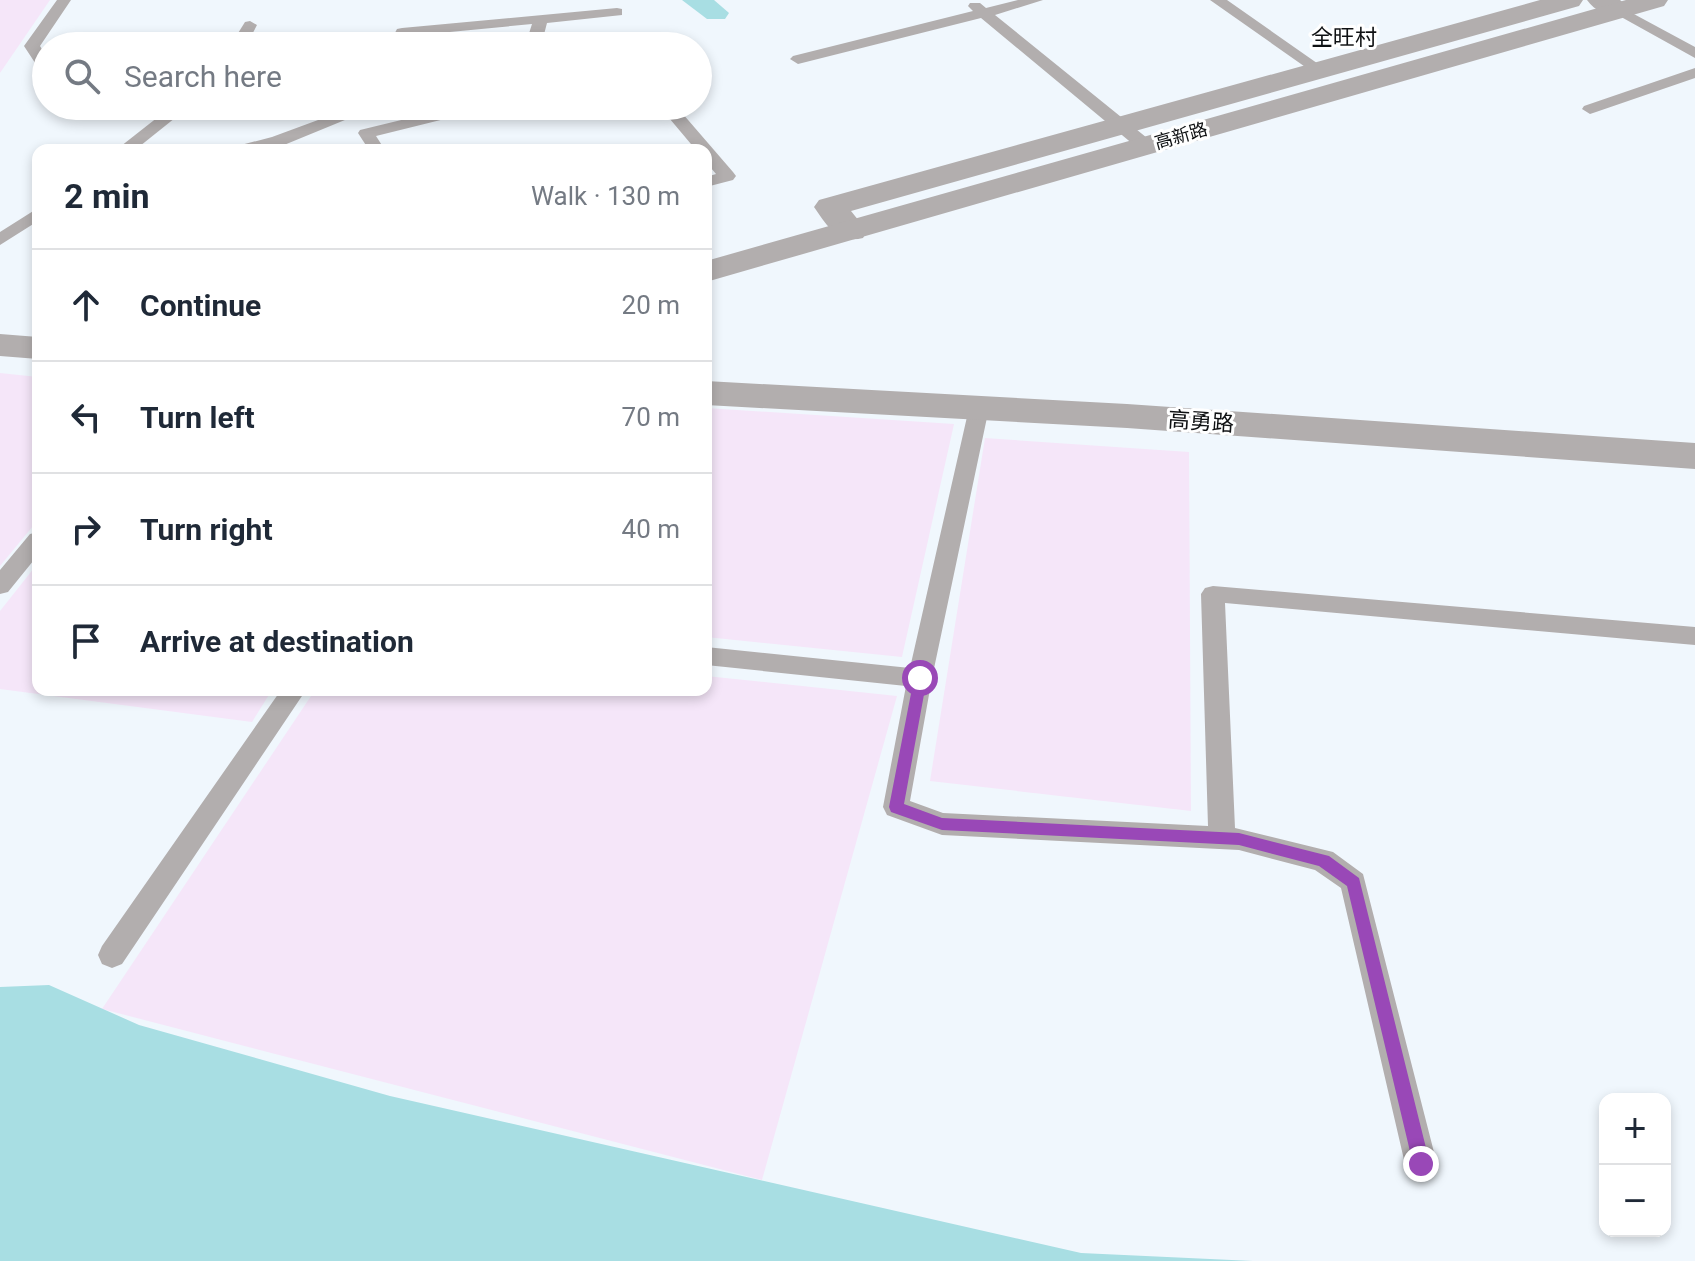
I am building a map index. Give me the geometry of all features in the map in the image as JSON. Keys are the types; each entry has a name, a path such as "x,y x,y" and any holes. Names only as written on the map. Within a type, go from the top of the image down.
{"street":[{"path":"851,231 830,207 1316,68 1570,0"},
{"name":"高新路","path":"712,270 1146,146 1610,5 1655,0"},
{"path":"0,345 32,348"},
{"name":"高勇路","path":"712,393 1695,456"}],"lane":[{"path":"42,32 64,0"},
{"path":"968,0 1146,146"},
{"path":"798,59 1036,0"},
{"path":"1217,0 1316,68"},
{"path":"1610,5 1695,53"},
{"path":"402,32 617,12"},
{"path":"537,32 541,19"},
{"path":"246,32 250,25"},
{"path":"1590,109 1695,73"},
{"path":"132,144 164,120"},
{"path":"266,144 334,120"},
{"path":"373,144 366,133 420,120"},
{"path":"679,120 699,144"},
{"path":"712,159 727,176 712,180"},
{"path":"0,240 32,217"},
{"path":"979,408 920,678 896,807 942,824 1239,839 1323,860 1353,882 1421,1164"},
{"path":"0,586 32,547"},
{"path":"1222,838 1213,594 1695,636"},
{"path":"712,657 920,678"},
{"path":"112,955 290,696"}],"shaded area":[{"path":"0,0 50,0 0,73"},
{"path":"0,373 32,376 32,527 0,566"},
{"path":"712,408 954,424 902,657 712,638"},
{"path":"985,438 1189,452 1191,811 930,781"},
{"path":"32,571 32,693 0,689 0,611"},
{"path":"712,677 897,696 762,1180 102,1009 311,696 712,696"},
{"path":"53,696 268,696 252,722"}],"water":[{"path":"49,985 139,1025 390,1096 1081,1253 1253,1261 0,1261 0,987"}],"waterway":[{"path":"695,0 716,13"}],"district":[{"name":"全旺村","path":"1344,37"}],"route":[{"path":"920,678 896,807 942,824 1239,839 1323,860 1353,882 1421,1164"}]}
